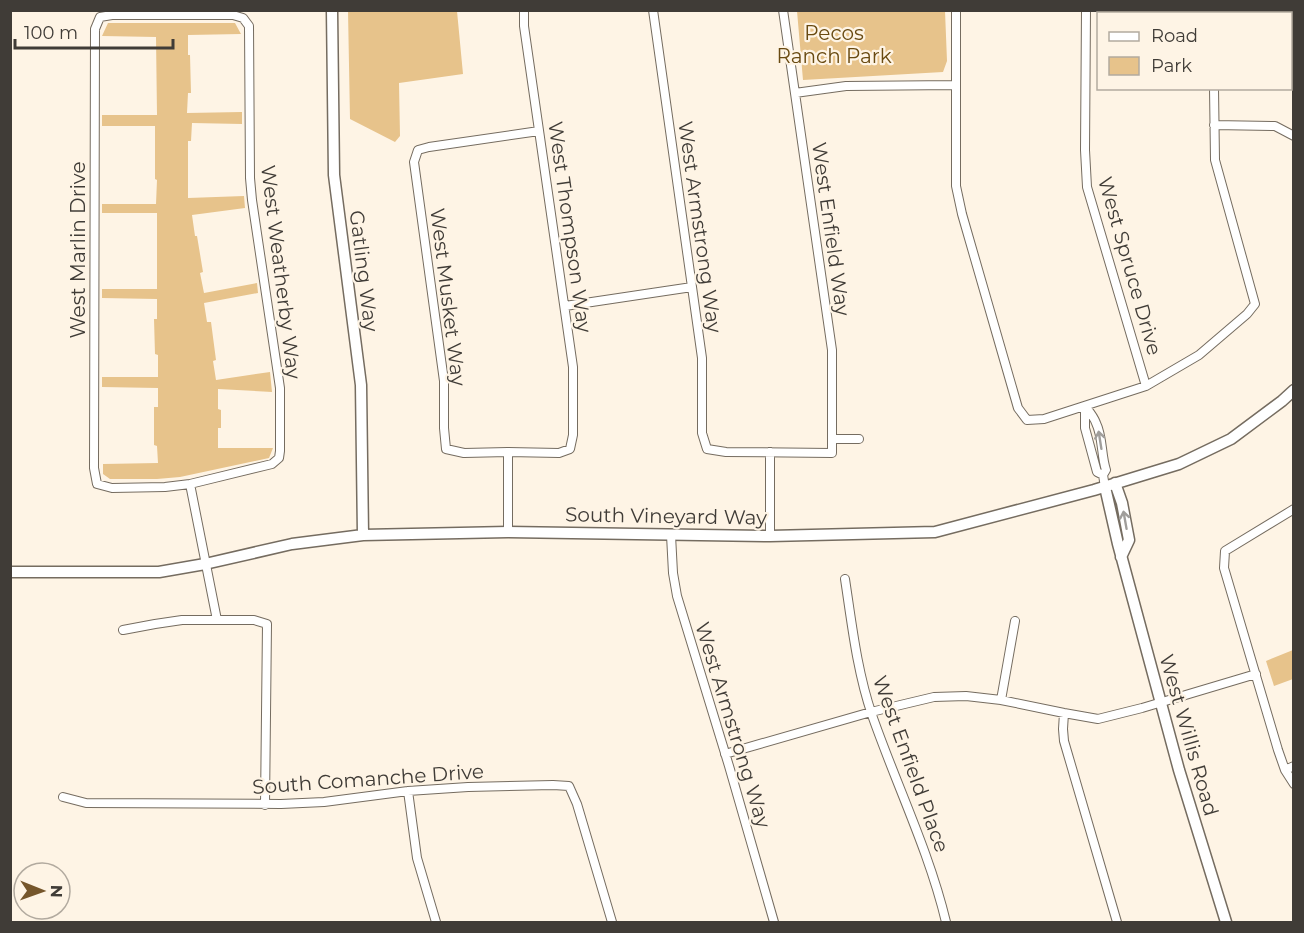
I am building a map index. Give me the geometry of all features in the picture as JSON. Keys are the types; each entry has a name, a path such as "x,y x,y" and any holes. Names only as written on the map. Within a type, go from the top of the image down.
{"street":[{"name":"Gatling Way","path":"332,10 334,175 361,385 363,535"},
{"name":"West Thompson Way","path":"508,452 559,453 570,449 573,435 573,367 524,26 524,10"},
{"name":"West Armstrong Way","path":"652,10 702,358 702,433 707,449 726,452 770,452"},
{"name":"West Enfield Way","path":"770,452 832,453 832,350 783,10"},
{"path":"956,10 956,186 1018,408 1027,420 1044,419 1146,386 1199,356 1247,314 1255,304 1215,160 1214,90"},
{"name":"West Spruce Drive","path":"1086,10 1085,150 1088,187 1146,386"},
{"name":"West Marlin Drive","path":"180,13 100,17 95,28 94,468 97,484 112,488 190,484"},
{"name":"West Weatherby Way","path":"180,13 233,15 243,18 249,26 250,178 280,388 279,458 272,464 190,484"},
{"path":"795,93 846,86 956,85"},
{"path":"1214,125 1275,126 1293,136"},
{"name":"West Musket Way","path":"508,452 464,453 446,449 444,381 414,162 418,150 431,146 539,130"},
{"path":"565,306 692,287"},
{"name":"South Vineyard Way","path":"10,572 159,572 292,544 363,535 508,532 770,536 936,532 1107,482 1179,464 1231,439 1282,401 1293,390"},
{"name":"West Willis Road","path":"1085,406 1085,428 1097,472 1122,503 1129,540 1121,557 1190,809 1226,922"},
{"path":"832,439 858,439"},
{"path":"508,452 508,532"},
{"path":"770,452 770,536"},
{"path":"190,484 217,620"},
{"path":"1293,509 1225,551 1224,568 1278,750 1289,768 1293,784"},
{"name":"West Armstrong Way","path":"671,535 677,596 774,922"},
{"name":"West Enfield Place","path":"845,579 858,660 871,712 928,860 946,922"},
{"path":"123,630 182,620 255,620 267,624 265,805"},
{"path":"1001,700 1015,621"},
{"path":"725,754 871,712 934,697 966,696 1001,700 1098,719 1256,674"},
{"path":"1064,714 1064,741 1117,922"},
{"name":"South Comanche Drive","path":"63,797 86,803 265,805 324,802 408,791 468,787 569,786 577,804 612,922"},
{"path":"408,791 417,858 436,922"}],"green space":[{"path":"348,11 457,11 463,74 399,83 400,136 395,142 350,119"},
{"name":"Pecos Ranch Park","path":"797,11 945,11 947,61 943,72 803,80"},
{"path":"108,23 235,23 241,34 188,35 191,93 188,93 187,113 242,112 242,124 192,123 191,141 188,141 188,198 244,196 245,208 192,215 203,272 200,273 204,293 257,283 258,293 204,303 207,322 211,322 216,380 270,372 272,392 218,389 221,428 218,428 218,448 273,448 269,458 180,477 110,479 103,474 103,464 158,463 157,446 154,445 154,407 158,407 158,388 102,387 102,377 158,377 154,319 157,319 157,299 102,298 102,289 157,289 157,213 102,213 102,204 156,204 155,126 102,126 102,115 157,115 156,37 102,36"},
{"path":"1293,650 1293,679 1274,686 1266,661"}]}
